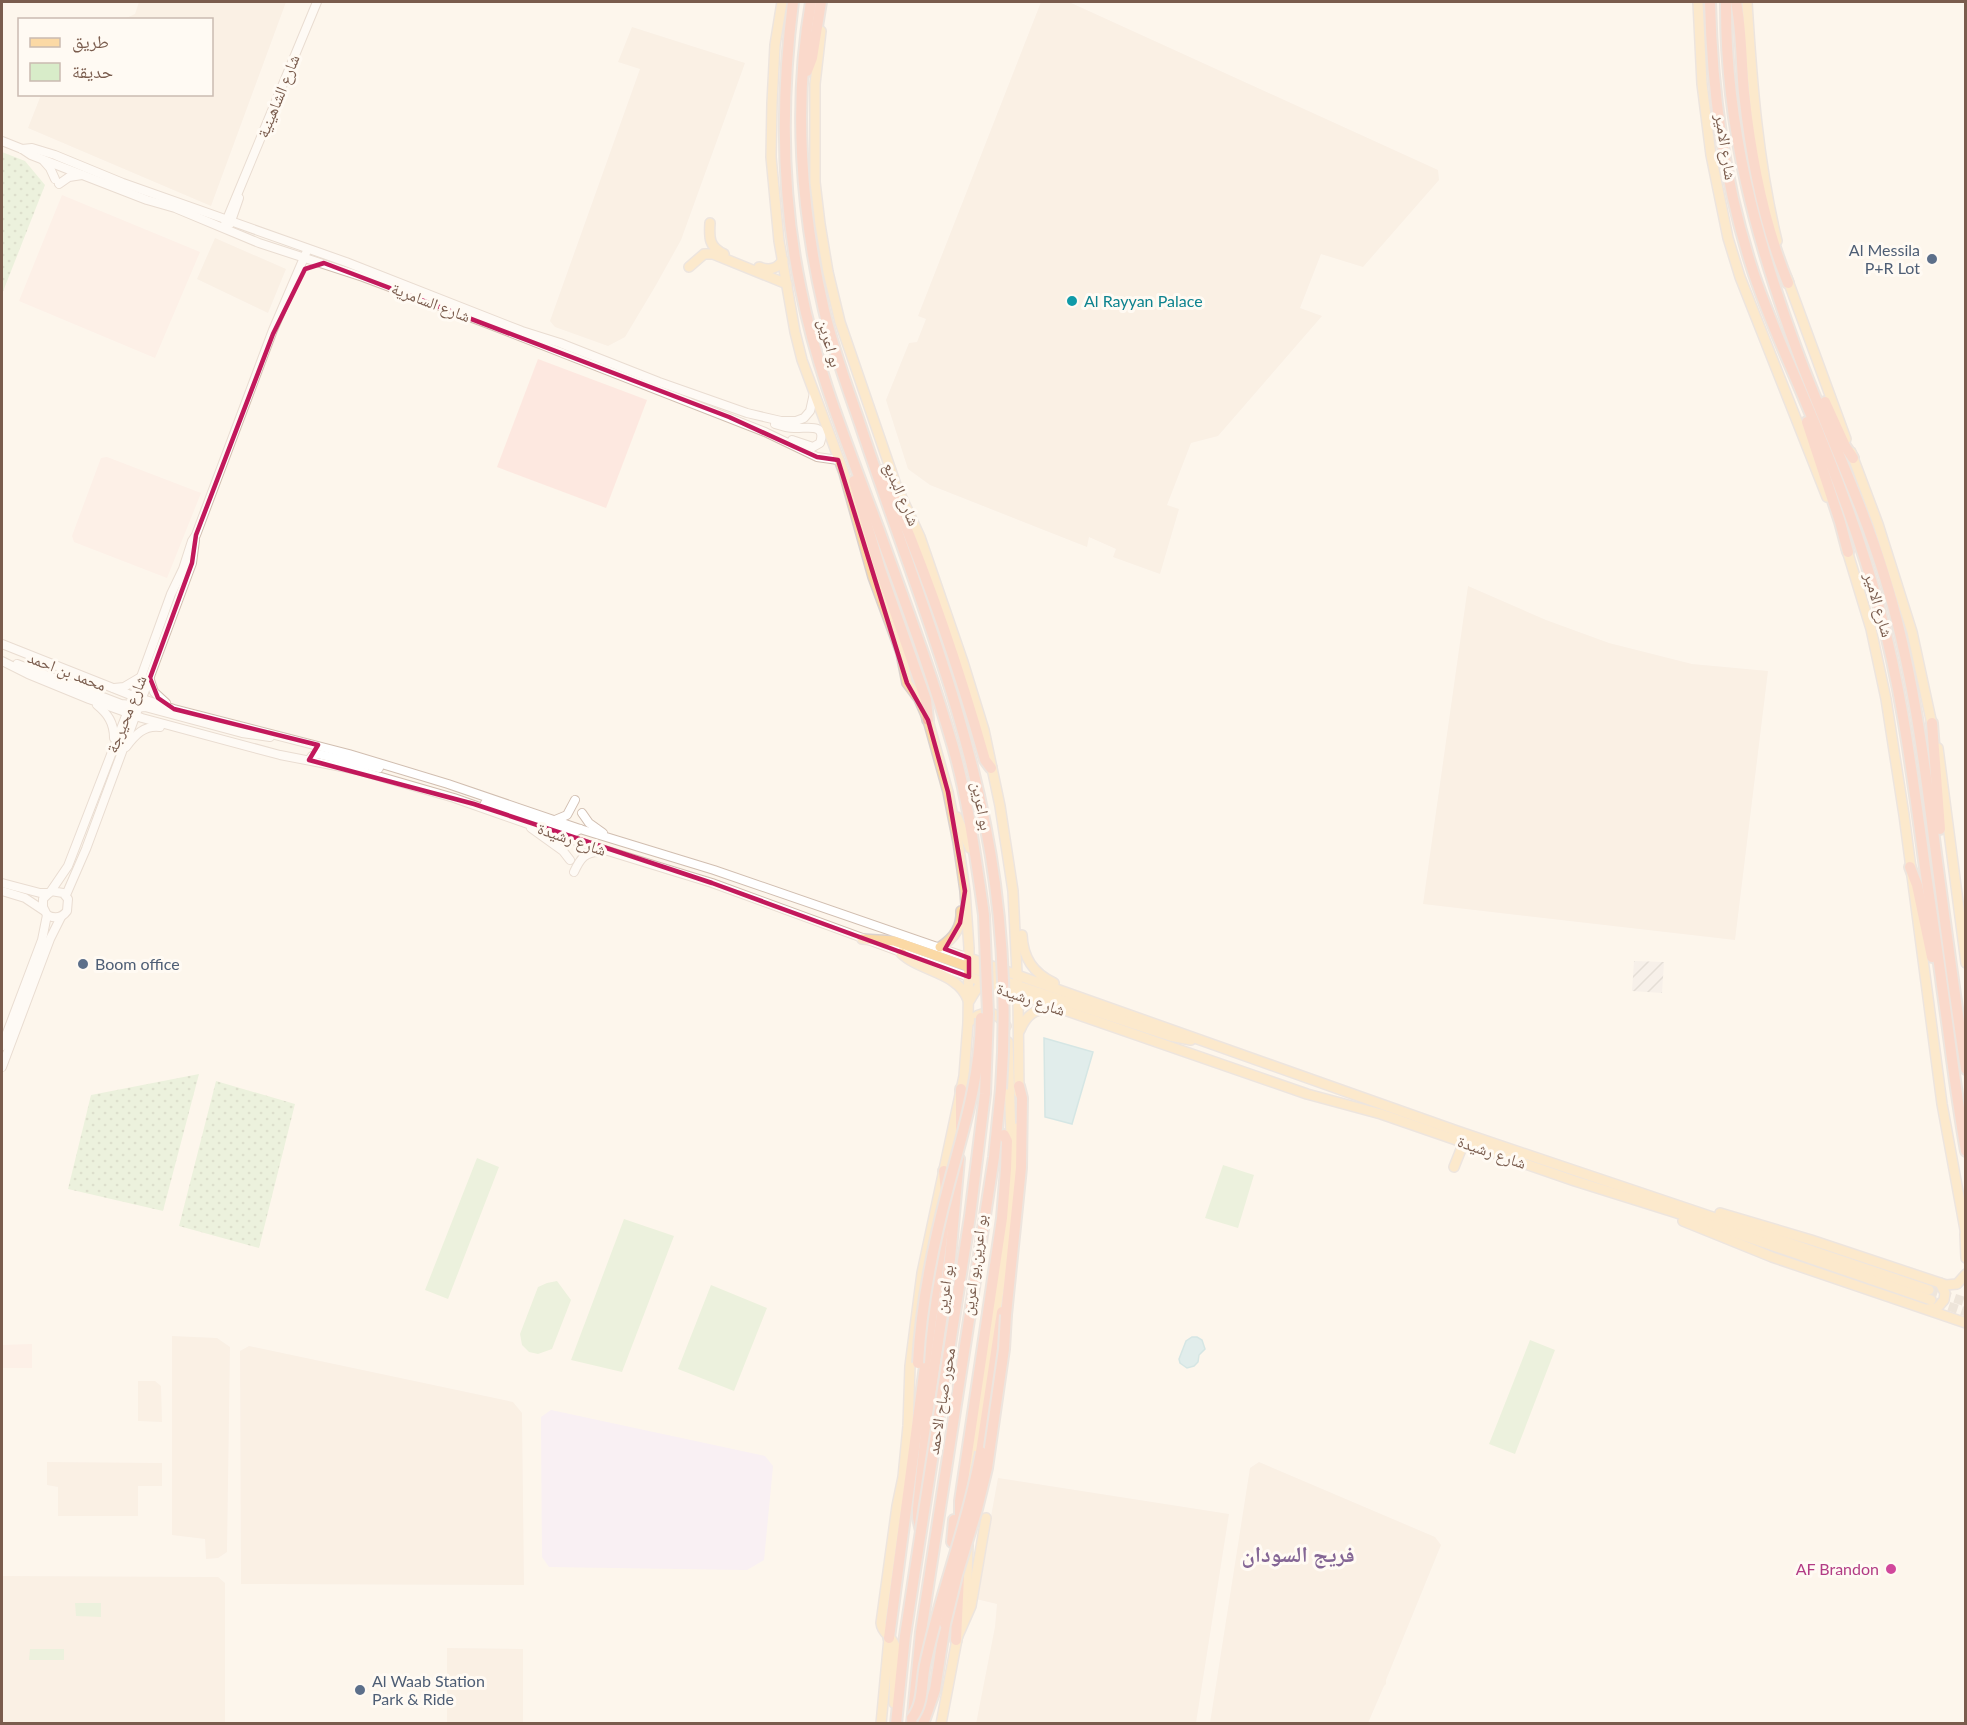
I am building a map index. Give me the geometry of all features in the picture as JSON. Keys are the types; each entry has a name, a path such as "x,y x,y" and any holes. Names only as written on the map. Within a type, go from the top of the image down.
{"highway":[{"name":"بو اعرين","path":"793,2 784,114 785,160 801,291 824,378 904,598 954,748 968,808 980,887 988,996 985,1094 970,1216 905,1636 896,1720"},
{"name":"بو اعرين","path":"811,2 803,79 802,166 810,239 830,333 947,677 978,788 1001,931 1005,1004 1001,1089 1007,1104 1004,1135"},
{"path":"803,79 812,58 823,2"},
{"name":"شارع الامير","path":"1710,2 1718,120 1738,223 1774,331 1806,404 1852,521 1887,640 1905,724 1965,1151"},
{"name":"شارع الامير","path":"1726,2 1728,81 1750,207 1767,264 1800,357 1885,578 1914,693 1965,1069"},
{"path":"1736,2 1744,92 1758,186 1775,250 1788,283"},
{"path":"1800,357 1810,371 1845,446 1853,458"},
{"path":"1806,404 1807,422 1848,552"},
{"path":"867,447 879,465 908,530 965,690 985,760 991,768"},
{"path":"853,459 856,490 880,569 923,692 928,720"},
{"path":"1932,723 1942,859 1941,889"},
{"path":"1910,867 1917,885 1930,951 1943,988"},
{"path":"914,1457 918,1363 930,1266 948,1187 970,1108 977,1064 981,1005 988,996"},
{"path":"923,1724 935,1690 945,1624 957,1575 978,1509 987,1468 1004,1350 1009,1276 1021,1168 1022,1098 1019,1086"},
{"path":"921,1531 917,1513 925,1435 950,1259 962,1089"},
{"name":"محور صباح الاحمد","path":"912,1721 921,1632 994,1157 1001,1089"},
{"path":"956,1640 960,1501 1002,1218 1006,1159 1004,1135"},
{"name":"بو اعرين,بو اعرين","path":"945,1624 959,1470 1000,1190 1004,1135"},
{"path":"890,1638 925,1358 946,1214 944,1171"},
{"path":"912,1721 920,1701 924,1669 934,1626 976,1482 1006,1282 1009,1276"}],"main road":[{"path":"782,2 775,45 771,157 775,205 795,332 802,360 844,473 873,577 901,653 907,683 921,703 928,720"},
{"name":"شارع البديع","path":"823,2 815,84 815,182 828,272 840,322 886,458 920,537 984,730 1000,806 1013,891 1018,984"},
{"name":"شارع الامير","path":"1698,2 1702,84 1710,155 1728,238 1740,278 1848,552 1862,595 1881,674 1904,815 1942,1104 1965,1235 1965,1258"},
{"name":"شارع الامير","path":"1747,2 1754,106 1764,183 1788,283 1884,542 1912,632 1941,766 1965,963"},
{"path":"710,223 710,241 721,252 768,270 775,268 783,260"},
{"path":"689,267 704,254 713,254 787,284"},
{"name":"بو اعرين","path":"890,1638 881,1626 904,1468 914,1331 922,1273 962,1089 969,1002 965,891 952,810 928,720"},
{"path":"952,810 963,829 974,860 987,964 994,977"},
{"path":"940,947 950,940 957,930 962,916 961,899 965,891"},
{"path":"1013,891 1019,905 1025,955 1039,974 1055,983 1136,1014 1150,1023"},
{"path":"862,939 894,941 1177,1038 1190,1041 1202,1040"},
{"path":"969,1002 976,989 984,982 1001,976 1006,971 1017,948"},
{"path":"901,953 959,986 969,1002"},
{"name":"شارع رشيدة","path":"969,967 987,964 1006,971 1018,984 1057,1008 1307,1094 1381,1114 1931,1300"},
{"name":"شارع رشيدة","path":"969,967 984,982 1018,984 1150,1023 1457,1131 1929,1290"},
{"path":"941,1723 967,1580 967,1518 972,1467 1008,1230 1016,1150 1019,1086 1018,984"},
{"path":"1019,1032 1025,1020 1033,1012 1039,1009 1057,1008"},
{"path":"968,1023 978,1015 990,1013 1001,1018 1007,1028 1011,1133 1016,1150"},
{"path":"1454,1167 1464,1142"},
{"path":"1676,1205 1692,1205 1800,1236 1950,1286 1957,1284 1965,1274"},
{"path":"1655,1207 1673,1217 1752,1249 1965,1323"},
{"path":"1923,1309 1936,1308 1942,1303 1945,1293 1940,1283"},
{"path":"956,1640 971,1606 986,1518 976,1527 967,1518"},
{"path":"890,1638 895,1646 896,1720"},
{"path":"881,1724 890,1638"}],"street":[{"name":"شارع الشاهينية","path":"224,228 317,2"},
{"name":"شارع السامرية","path":"2,141 28,154 274,248 309,254 324,263 434,299 765,432 818,457 838,460"},
{"name":"شارع السامرية","path":"22,149 32,148 55,155 123,183 229,220 309,254 561,343 659,382 747,413 782,421 796,421 804,418 810,411 813,406 814,391"},
{"path":"41,159 50,168 57,182 73,176 86,175"},
{"path":"210,213 222,211 235,204 239,220 247,228"},
{"path":"274,248 292,257 302,269 324,263"},
{"name":"شارع محيرجة","path":"66,895 86,849 141,703 146,677 192,562 196,535 220,469 273,334 309,254"},
{"path":"747,413 787,427 814,427 820,431 822,438 819,445 810,447 778,434 765,432"},
{"name":"محمد بن احمد","path":"2,644 133,696"},
{"path":"2,659 128,710 141,703 242,733 265,738 284,737"},
{"name":"محمد بن احمد","path":"2,659 28,674 89,699 128,710"},
{"path":"110,688 124,687 146,677 158,698 174,709"},
{"name":"شارع محيرجة","path":"50,892 68,866 133,696 146,677"},
{"name":"شارع رشيدة","path":"133,696 141,703 284,737 416,774 580,829 714,870 940,947 969,967"},
{"path":"89,699 110,718 114,730 114,745"},
{"name":"شارع رشيدة","path":"128,710 136,716 183,730 407,783 474,804 572,840 712,883 901,953 969,967"},
{"path":"120,756 139,732 148,727 183,730"},
{"path":"309,760 318,754 407,776 416,774"},
{"path":"555,820 567,815 575,800"},
{"path":"474,804 488,804 570,832 580,829"},
{"path":"582,813 599,830 652,852"},
{"path":"523,822 563,850 570,860"},
{"path":"572,840 578,835 589,836 682,865 714,870"},
{"path":"574,872 587,853 610,852"},
{"path":"2,883 40,893 59,891 66,895 69,907 53,933 2,1067"},
{"path":"2,891 25,898 51,917 61,917"},
{"path":"2,1046 42,940 46,913 42,903 50,892"}],"highlighted area":[{"path":"324,263 729,417 817,457 838,460 907,683 928,720 948,792 965,891 960,923 945,949 969,958 969,977 712,883 474,804 309,760 318,745 174,709 158,698 150,678 192,563 196,535 273,334 305,269"}],"shaded area":[{"path":"139,2 286,2 211,206 28,128 41,96 213,96 213,18 126,18 135,14"},
{"path":"1041,2 1069,2 1438,170 1439,180 1363,267 1321,254 1300,308 1322,316 1218,436 1191,443 1167,505 1179,509 1160,574 1113,557 1116,549 1089,537 1087,547 930,485 908,469 886,400 909,343 917,342 926,319 918,316"},
{"path":"632,27 745,63 681,240 625,337 608,346 555,327 550,321 640,69 618,62"},
{"path":"62,195 200,252 155,358 19,301"},
{"path":"215,238 286,269 268,313 197,279"},
{"path":"538,359 647,400 606,508 497,467"},
{"path":"107,457 201,493 167,578 74,542 72,536 101,458"},
{"path":"1468,586 1546,620 1609,643 1692,664 1768,671 1735,940 1423,904"},
{"path":"1634,961 1664,962 1662,993 1632,991"},
{"path":"172,1336 217,1338 230,1347 227,1552 218,1558 206,1559 205,1539 172,1535"},
{"path":"32,1344 32,1368 2,1368 2,1345"},
{"path":"249,1346 513,1402 522,1413 524,1585 241,1584 240,1351"},
{"path":"138,1381 155,1381 161,1386 162,1422 138,1421"},
{"path":"551,1410 765,1456 773,1466 764,1560 747,1570 549,1567 542,1557 541,1417"},
{"path":"47,1462 162,1463 162,1486 138,1486 138,1516 58,1516 58,1487 47,1485"},
{"path":"1259,1462 1435,1537 1441,1545 1386,1684 1368,1723 1210,1723 1250,1468"},
{"path":"998,1478 1229,1514 1196,1723 976,1724 995,1627 997,1604 976,1599"},
{"path":"2,1576 218,1577 225,1583 225,1723 2,1724"},
{"path":"447,1648 523,1649 523,1723 447,1723"}],"green space":[{"path":"2,152 25,161 45,185 2,294"},
{"path":"199,1074 163,1211 68,1189 91,1095"},
{"path":"216,1081 295,1104 259,1248 179,1226"},
{"path":"477,1158 499,1167 448,1299 425,1290"},
{"path":"1223,1165 1254,1175 1238,1228 1205,1218"},
{"path":"624,1219 674,1236 622,1372 571,1360"},
{"path":"557,1281 571,1300 552,1349 538,1354 529,1352 522,1345 520,1334 538,1287"},
{"path":"711,1285 767,1308 734,1391 678,1369"},
{"path":"1530,1340 1555,1350 1515,1454 1489,1444"},
{"path":"75,1603 101,1603 101,1617 76,1616"},
{"path":"30,1649 64,1649 64,1660 29,1660"}],"water":[{"path":"1044,1038 1093,1052 1072,1124 1045,1117"},
{"path":"1192,1337 1202,1340 1205,1349 1199,1355 1198,1362 1187,1368 1180,1363 1179,1359 1186,1341"}],"tunnel":[{"path":"1929,1290 1966,1302"},
{"path":"1936,1302 1966,1312"}],"place":[{"name":"Al Messila P+R Lot","path":"1932,259"},
{"name":"Al Rayyan Palace","path":"1072,301"},
{"name":"Boom office","path":"83,964"},
{"name":"AF Brandon","path":"1891,1569"},
{"name":"Al Waab Station Park & Ride","path":"360,1690"}],"district":[{"name":"فريج السودان","path":"1298,1554"}]}
